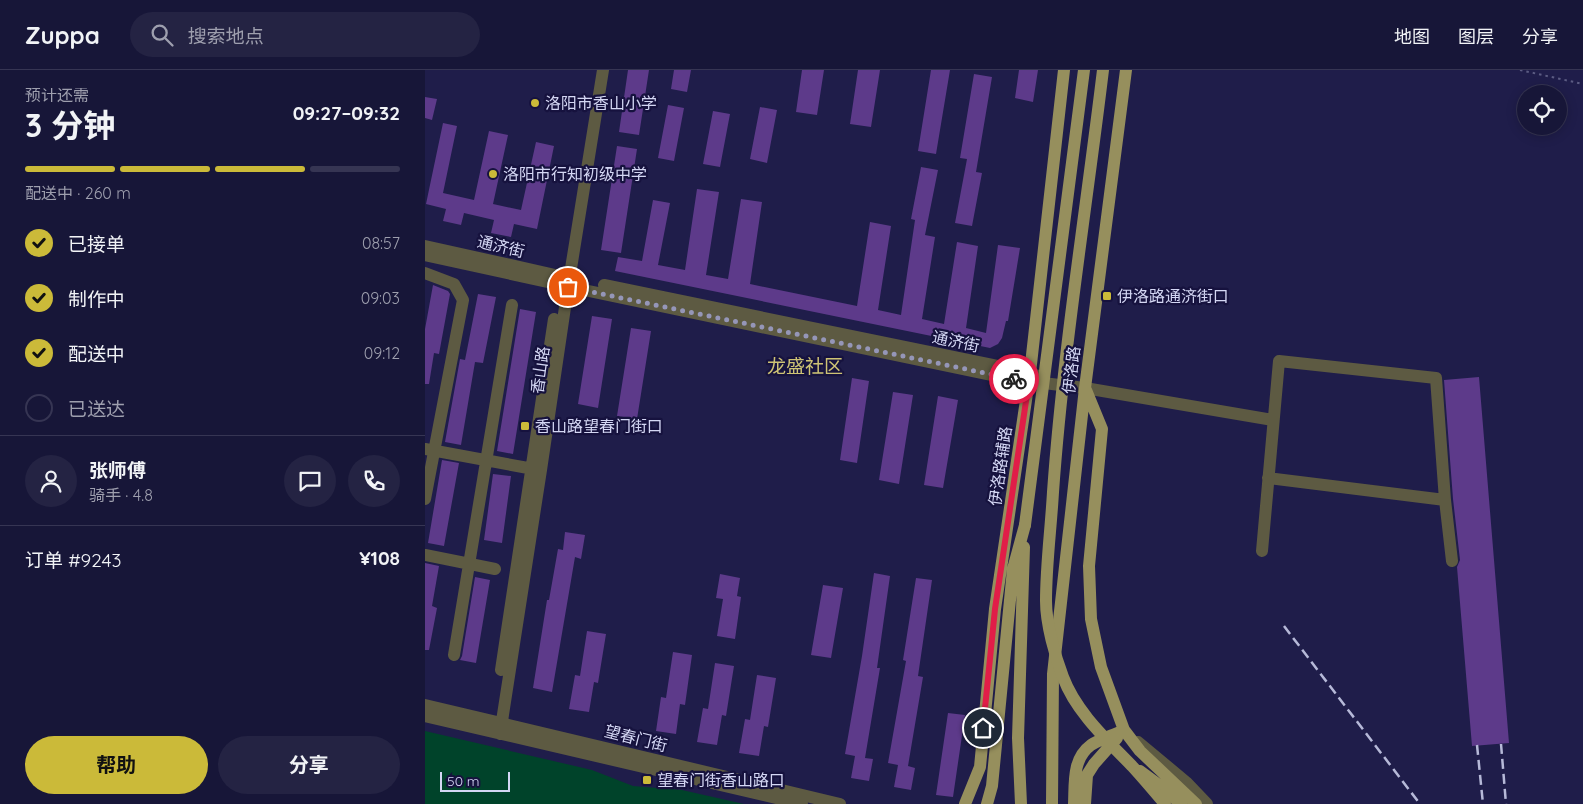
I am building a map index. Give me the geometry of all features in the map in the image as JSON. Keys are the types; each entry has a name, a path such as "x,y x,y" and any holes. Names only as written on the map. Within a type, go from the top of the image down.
{"main road":[{"name":"伊洛路辅路","path":"965,804 980,767 995,609 1030,377 1064,70"},
{"path":"1021,804 1018,738 1025,525 1084,70"},
{"path":"1103,70 1065,362 1056,454 1046,603 1052,642 1063,678 1080,707 1105,740 1132,766 1165,804"},
{"path":"1097,115 1108,70"},
{"name":"伊洛路","path":"1052,804 1053,674 1085,388 1126,70"},
{"path":"1085,388 1102,429 1089,566 1091,619 1101,667 1124,730 1140,751 1196,804"},
{"path":"987,804 992,786 1013,569 1025,525"},
{"path":"1074,804 1075,774 1077,763 1083,754 1091,745 1124,730"},
{"path":"1085,804 1087,775 1094,764 1124,730"},
{"path":"1132,766 1159,785 1181,804"}],"street":[{"name":"香山路","path":"497,727 565,282 594,70"},
{"name":"香山路","path":"565,282 603,70"},
{"name":"通济街","path":"425,246 565,282"},
{"name":"通济街","path":"425,255 1085,388 1273,420"},
{"path":"425,273 454,284 463,300 429,450 425,499"},
{"path":"454,655 512,305"},
{"path":"1262,551 1279,361 1436,378 1445,500 1452,561"},
{"path":"429,450 537,470"},
{"path":"1268,478 1445,500"},
{"path":"425,555 495,569"},
{"name":"望春门街","path":"425,705 497,727 802,804"},
{"name":"望春门街","path":"425,716 497,727 840,804"},
{"path":"1124,730 1186,782 1207,804"}],"path":[{"path":"1520,70 1583,84"}],"green space":[{"path":"425,731 592,770 633,786 682,790 744,804 425,804"}],"building":[{"path":"628,70 649,70 639,135 619,132"},
{"path":"674,70 691,70 687,92 671,89"},
{"path":"802,70 824,70 817,115 796,112"},
{"path":"858,70 880,70 871,127 850,124"},
{"path":"931,70 950,70 936,154 918,151"},
{"path":"1019,70 1038,70 1033,102 1015,98"},
{"path":"974,74 992,77 976,172 982,173 972,226 955,223 967,159 960,158"},
{"path":"425,97 437,99 432,120 425,118"},
{"path":"668,105 684,108 674,161 658,158"},
{"path":"760,107 777,110 767,163 750,159"},
{"path":"713,111 730,114 720,167 703,164"},
{"path":"443,123 457,126 443,193 474,200 489,131 508,135 493,204 521,210 536,142 554,146 537,229 514,224 511,237 491,233 494,220 464,213 461,225 443,221 446,209 426,204"},
{"path":"617,146 637,149 621,253 601,250"},
{"path":"921,167 938,170 925,235 935,237 922,319 944,324 957,242 978,246 966,328 986,333 998,245 1020,248 1008,321 1006,321 1002,338 998,344 990,348 615,271 618,257 642,261 653,200 670,203 658,265 685,270 697,189 719,192 706,275 728,279 741,199 762,202 750,284 857,306 870,222 891,226 878,310 901,315 915,220 911,219"},
{"path":"433,285 448,291 450,294 439,354 434,353 429,384 425,384 425,329"},
{"path":"478,294 496,297 483,363 475,362 461,445 445,442 460,359 465,360"},
{"path":"520,309 536,312 513,454 497,451"},
{"path":"592,316 612,319 598,408 578,404"},
{"path":"631,328 651,331 637,419 617,416"},
{"path":"1479,377 1509,743 1472,746 1457,567 1460,560 1453,499 1444,380"},
{"path":"852,378 869,381 857,463 840,460"},
{"path":"893,392 913,395 899,484 879,480"},
{"path":"938,396 958,400 943,488 924,485"},
{"path":"442,460 459,463 444,546 428,543"},
{"path":"493,474 511,476 502,543 484,540"},
{"path":"565,532 585,535 581,559 575,557 552,692 533,688 547,600 549,600 558,549 563,550"},
{"path":"425,563 439,566 432,606 437,608 429,650 425,650"},
{"path":"874,573 890,576 877,668 880,668 865,758 873,759 869,781 851,778 855,756 845,754"},
{"path":"720,574 740,578 737,596 741,597 735,639 717,636 723,599 716,598"},
{"path":"475,577 490,580 476,663 460,660"},
{"path":"916,578 932,580 918,676 923,677 908,766 915,768 911,790 894,787 898,765 888,763 906,661 903,660"},
{"path":"823,585 843,588 831,658 811,655"},
{"path":"587,631 606,634 598,683 594,682 589,712 569,709 575,675 580,676"},
{"path":"673,652 692,655 685,705 680,704 676,734 656,731 661,697 666,698"},
{"path":"715,663 734,666 726,716 722,715 717,745 697,742 703,708 708,709"},
{"path":"757,675 776,678 768,727 764,726 759,756 739,753 745,719 750,720"},
{"path":"948,713 965,715 953,797 936,795"}],"railway":[{"path":"1284,626 1420,804"},
{"path":"1501,744 1506,804"},
{"path":"1477,745 1483,804"}],"way so far":[{"path":"568,287 1014,379"}],"place":[{"name":"洛阳市香山小学","path":"535,103"},
{"name":"洛阳市行知初级中学","path":"493,174"},
{"name":"伊洛路通济街口","path":"1107,296"},
{"name":"香山路望春门街口","path":"525,426"},
{"name":"望春门街香山路口","path":"647,780"}],"district":[{"name":"龙盛社区","path":"805,366"}],"route":[{"path":"983,728 995,609 1029,381 1014,379"}]}
